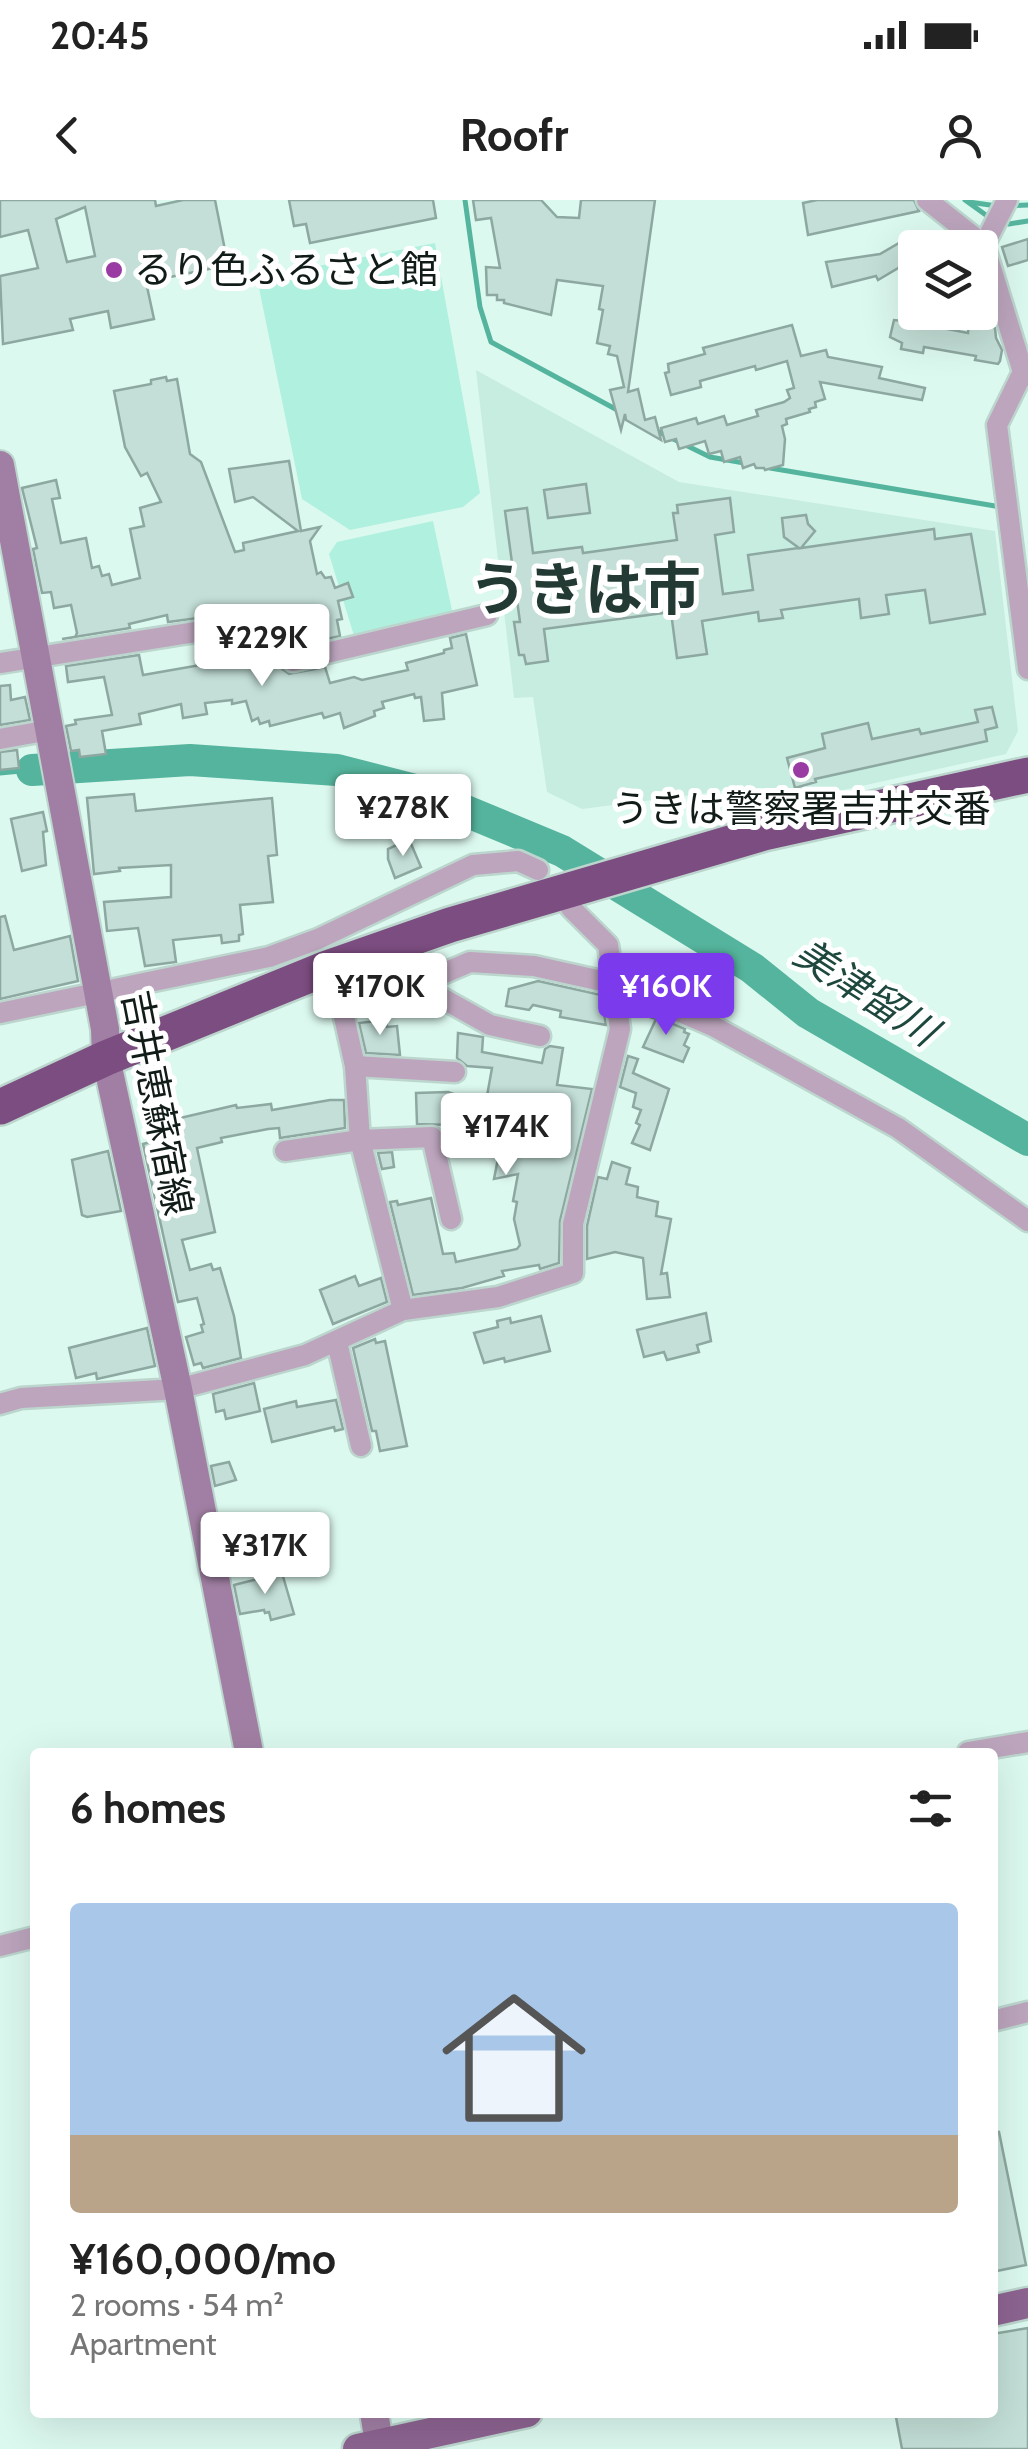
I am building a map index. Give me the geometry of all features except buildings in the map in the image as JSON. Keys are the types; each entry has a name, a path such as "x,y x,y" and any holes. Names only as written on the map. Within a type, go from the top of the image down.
{"highway":[{"path":"0,1107 106,1058 332,979 450,924 571,899 644,866 764,832 1028,775"}],"main road":[{"name":"吉井恵蘇宿線","path":"0,465 6,539 37,656 98,991 106,1058 178,1390 247,1748"},
{"path":"998,2310 1028,2303"},
{"path":"374,2418 373,2447 501,2418"}],"street":[{"path":"928,200 976,230"},
{"path":"993,230 1007,200"},
{"path":"998,271 1026,374 997,425 1028,670"},
{"path":"0,663 265,622 276,628 292,661 488,615"},
{"path":"0,739 53,742"},
{"path":"0,1013 270,957 318,939 474,865 518,861 538,870"},
{"path":"0,1404 22,1398 178,1390 305,1355 403,1310 498,1298 573,1273 573,1224 620,1028 608,945 571,899"},
{"path":"403,1310 360,1140 355,1066 332,979 400,992 470,962 534,966 614,984 712,1026 898,1128 1028,1222"},
{"path":"416,983 490,1025 540,1036"},
{"path":"355,1066 455,1072"},
{"path":"285,1151 360,1140 432,1138 452,1219"},
{"path":"337,1342 361,1446"},
{"path":"992,1748 1028,1742"},
{"path":"0,1946 30,1938"},
{"path":"998,2020 1028,2012"}],"shaded area":[{"path":"435,243 480,493 463,507 350,530 302,499 257,278"},
{"path":"476,370 679,482 995,531 1018,731 1006,754 735,814 731,790 582,809 547,792 533,697 514,698"},
{"path":"433,521 453,615 355,639 329,554 337,542"}],"waterway":[{"path":"465,200 480,307 491,342 621,412"},
{"path":"965,200 990,218"},
{"path":"969,202 997,206"},
{"path":"1008,206 1028,205"},
{"path":"1001,222 1028,221"},
{"path":"657,431 710,457 744,463"},
{"path":"770,468 1001,507"},
{"name":"美津留川","path":"32,770 190,760 337,770 415,790 562,851 752,968 808,1013 1028,1140"},
{"path":"0,773 32,770"}],"place":[{"name":"るり色ふるさと館","path":"114,270"},
{"name":"うきは警察署吉井交番","path":"801,770"}],"district":[{"name":"うきは市","path":"585,590"}]}
